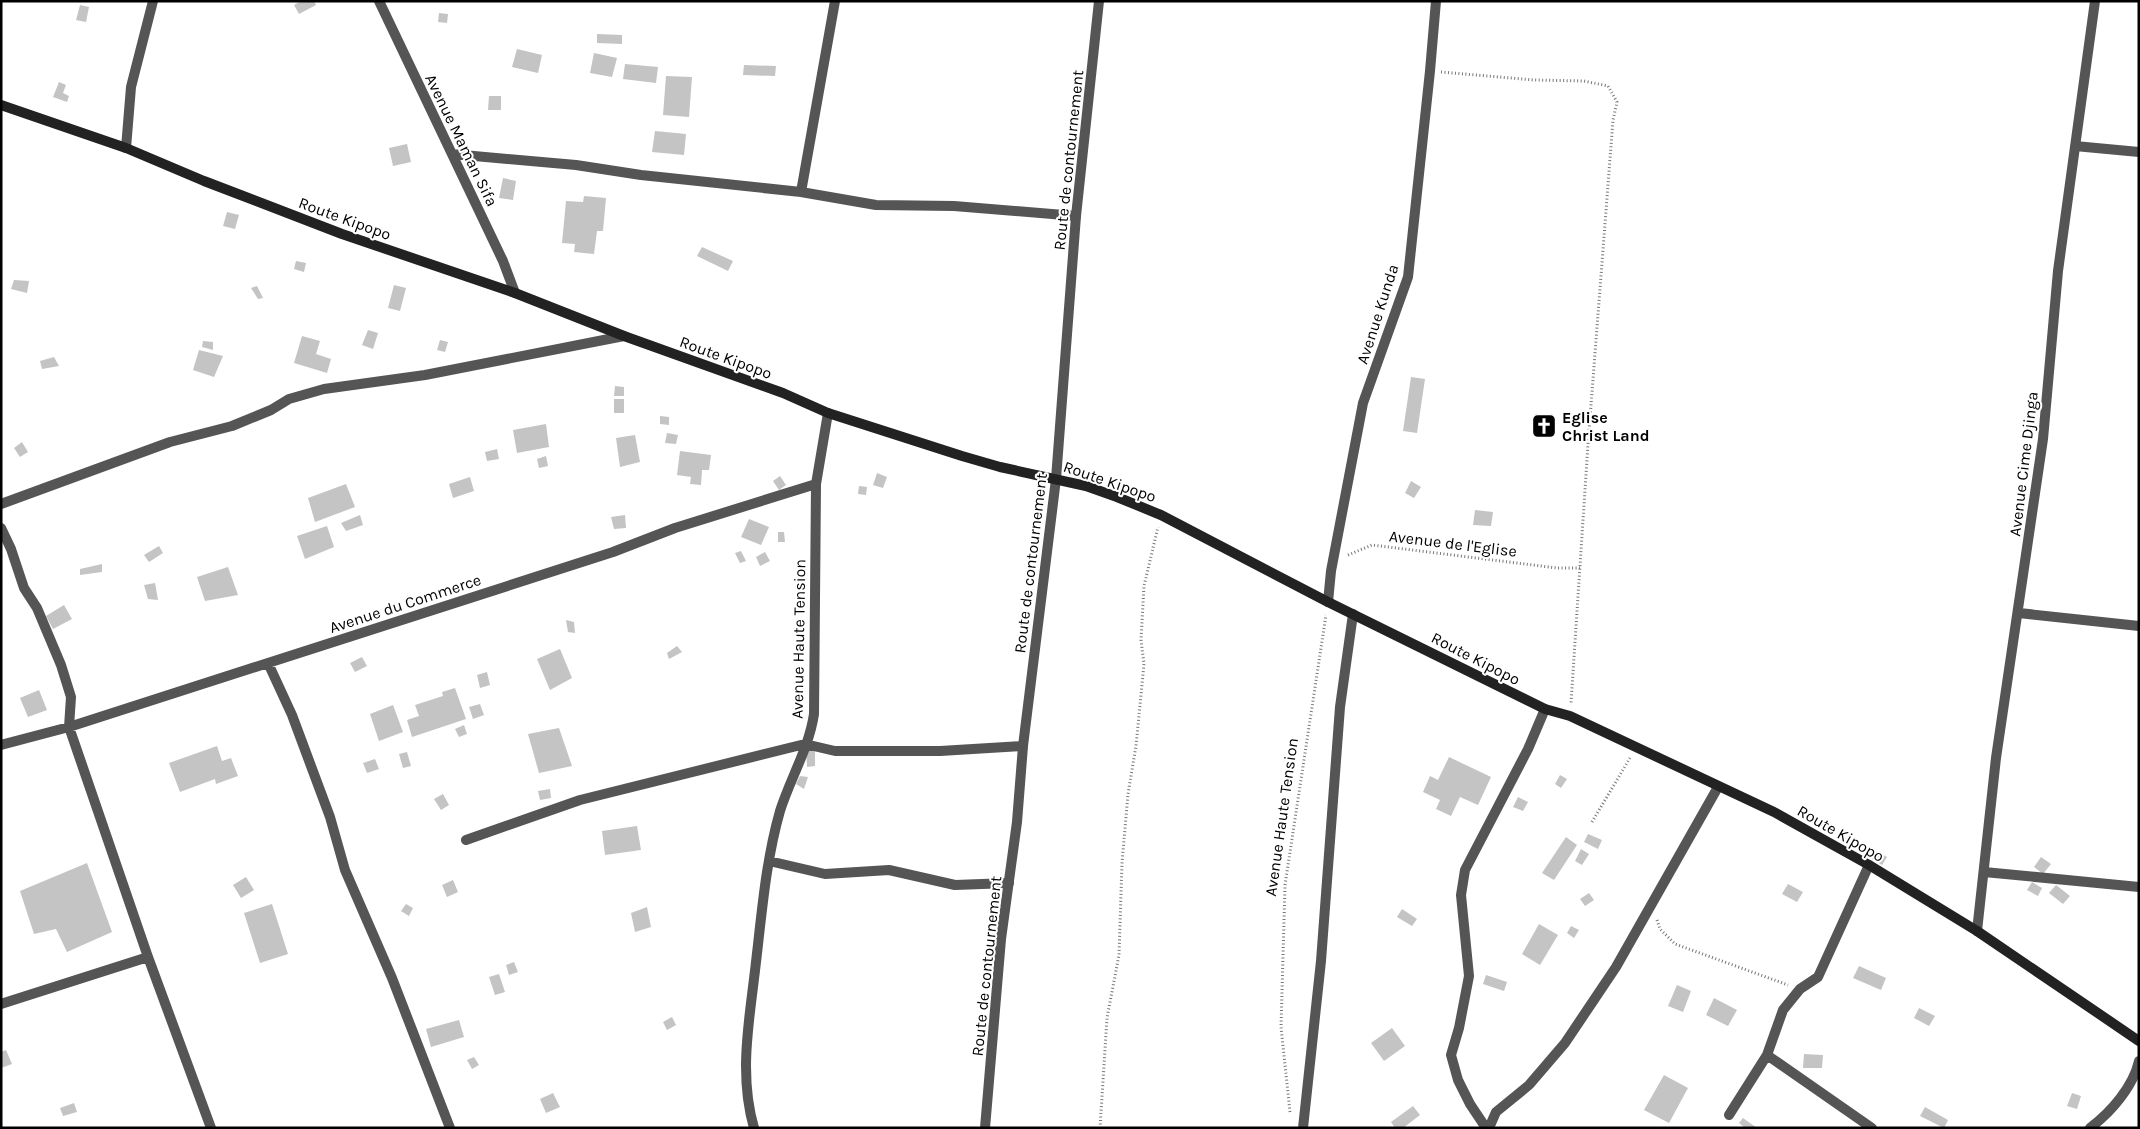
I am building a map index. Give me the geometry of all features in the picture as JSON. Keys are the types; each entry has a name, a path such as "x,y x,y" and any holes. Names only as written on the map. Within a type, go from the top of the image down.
{"main road":[{"name":"Route Kipopo","path":"1,105 126,148 204,182 342,234 515,293 624,336 783,393 828,413 977,460 1086,486 1161,515 1328,602 1544,709 1570,716 1774,812 1869,865 1977,931 2139,1041"}],"street":[{"path":"126,148 131,87 153,1"},
{"name":"Avenue Maman Sifa","path":"379,1 503,261 515,293"},
{"path":"801,192 835,1"},
{"name":"Route de contournement","path":"985,1128 1001,939 1017,822 1023,746 1056,478 1076,216 1098,1"},
{"name":"Avenue Kunda","path":"1328,602 1331,571 1364,403 1408,277 1436,1"},
{"name":"Avenue Cime Djinga","path":"1977,931 1996,758 2043,439 2058,271 2095,1"},
{"path":"2076,146 2139,152"},
{"path":"452,154 576,165 641,175 801,192 876,205 954,206 1076,216"},
{"path":"1,504 170,442 232,426 271,410 289,399 324,389 425,375 624,336"},
{"name":"Avenue Haute Tension","path":"754,1128 748,1106 745,1069 768,861 784,798 805,744 814,714 816,484 828,413"},
{"name":"Avenue du Commerce","path":"1,745 70,727 613,552 675,528 816,484"},
{"path":"1,528 11,549 24,588 37,608 61,665 71,697 70,727 148,957 211,1128"},
{"path":"2018,613 2139,626"},
{"path":"1303,1128 1321,961 1340,707 1354,614"},
{"path":"268,663 292,715 330,818 346,870 392,978 450,1128"},
{"path":"1544,709 1528,750 1465,870 1461,895 1468,976 1459,1028 1451,1055 1458,1080 1470,1104 1488,1128 1496,1112 1529,1085 1565,1043 1616,967 1718,787"},
{"path":"466,840 580,800 805,744 835,751 940,751 1023,746"},
{"path":"768,861 825,874 889,870 955,885 1009,883"},
{"path":"1729,1115 1767,1055 1783,1010 1800,990 1818,977 1869,865"},
{"path":"1984,872 2139,887"},
{"path":"1,1004 148,957"},
{"path":"1767,1055 1872,1128"},
{"path":"2090,1128 2107,1115 2129,1082 2139,1061"}],"path":[{"path":"1430,71 1534,80 1584,81 1608,86 1617,102 1613,130 1570,716"},
{"path":"1100,1128 1107,1018 1119,955 1122,863 1128,794 1136,746 1144,664 1141,640 1144,586 1161,515"},
{"name":"Avenue de l'Eglise","path":"1331,571 1348,555 1372,545 1557,568 1580,568"},
{"name":"Avenue Haute Tension","path":"1291,1119 1282,1027 1284,885 1328,602"},
{"path":"1592,822 1636,747"},
{"path":"1652,904 1660,929 1675,944 1800,990"}],"building":[{"path":"301,1 314,1 316,5 299,14 294,5"},
{"path":"80,5 89,7 86,22 76,20"},
{"path":"439,13 448,14 447,23 438,22"},
{"path":"597,34 622,35 622,44 597,43"},
{"path":"517,49 542,55 538,73 512,67"},
{"path":"594,53 617,58 612,77 590,73"},
{"path":"625,64 658,67 656,83 623,79"},
{"path":"744,65 776,66 775,76 743,75"},
{"path":"666,76 692,77 689,117 663,115"},
{"path":"59,82 66,85 63,93 69,96 67,102 53,97"},
{"path":"489,96 501,96 501,110 488,110"},
{"path":"655,131 686,134 684,155 652,152"},
{"path":"407,144 411,162 393,166 389,148"},
{"path":"503,178 516,181 513,200 499,198"},
{"path":"584,196 606,198 603,231 597,231 594,254 574,252 575,244 562,243 566,201 583,202"},
{"path":"227,212 239,215 235,229 223,226"},
{"path":"702,247 733,261 728,271 697,256"},
{"path":"296,261 306,263 304,272 294,269"},
{"path":"14,280 29,281 27,293 11,289"},
{"path":"394,285 406,288 400,311 388,308"},
{"path":"257,286 263,298 258,299 251,288"},
{"path":"368,330 378,333 373,349 362,345"},
{"path":"302,336 320,341 316,354 331,359 327,373 294,363"},
{"path":"440,340 448,342 445,352 437,350"},
{"path":"203,341 213,342 213,350 202,347"},
{"path":"199,350 223,356 214,377 193,370"},
{"path":"54,357 59,366 42,369 40,361"},
{"path":"1411,377 1425,379 1417,433 1403,431"},
{"path":"615,386 624,387 624,396 614,396"},
{"path":"614,399 624,399 624,413 614,413"},
{"path":"660,416 669,417 669,425 660,424"},
{"path":"546,424 549,447 517,453 513,430"},
{"path":"667,433 678,435 676,444 665,443"},
{"path":"635,435 640,462 620,467 616,438"},
{"path":"22,442 28,452 20,457 14,448"},
{"path":"497,449 499,459 487,461 485,452"},
{"path":"680,451 711,455 709,470 702,470 701,485 690,484 691,477 677,475"},
{"path":"546,456 548,466 539,468 537,459"},
{"path":"877,473 887,477 883,488 873,485"},
{"path":"780,476 786,485 779,490 773,481"},
{"path":"470,477 474,491 453,498 449,484"},
{"path":"1411,481 1421,487 1414,498 1405,493"},
{"path":"346,484 355,507 315,522 308,498"},
{"path":"859,486 867,487 866,495 858,494"},
{"path":"1475,510 1493,512 1491,526 1473,525"},
{"path":"360,515 363,525 346,531 341,523"},
{"path":"625,515 626,528 614,529 611,517"},
{"path":"749,519 769,527 761,545 741,537"},
{"path":"327,526 334,547 305,559 297,536"},
{"path":"778,532 784,532 785,542 778,542"},
{"path":"159,546 163,553 149,562 144,555"},
{"path":"741,551 746,561 740,563 735,553"},
{"path":"765,552 770,561 760,566 756,557"},
{"path":"102,564 102,572 80,575 80,569"},
{"path":"228,567 238,595 205,601 197,577"},
{"path":"155,583 158,600 148,599 144,585"},
{"path":"64,605 72,619 53,629 46,616"},
{"path":"566,620 574,622 575,633 568,632"},
{"path":"677,646 682,652 669,659 667,653"},
{"path":"560,649 572,678 550,690 537,659"},
{"path":"362,657 367,666 355,672 350,663"},
{"path":"487,672 490,685 480,688 477,675"},
{"path":"455,688 466,719 412,737 407,720 419,716 415,705 443,696 442,692"},
{"path":"39,690 47,710 28,717 20,698"},
{"path":"480,704 484,715 473,719 469,707"},
{"path":"393,705 403,732 379,741 370,714"},
{"path":"464,725 467,734 459,737 455,729"},
{"path":"559,728 572,766 539,773 528,734"},
{"path":"217,746 222,761 231,758 238,776 216,784 215,779 180,792 169,763"},
{"path":"806,749 815,751 815,766 807,767"},
{"path":"407,752 411,766 403,768 399,754"},
{"path":"1449,757 1491,777 1478,805 1460,797 1451,816 1436,809 1440,800 1423,792 1430,776 1438,780"},
{"path":"375,759 379,769 367,773 363,763"},
{"path":"1560,775 1567,779 1561,788 1555,784"},
{"path":"800,776 808,777 804,789 796,784"},
{"path":"550,789 551,798 540,800 538,791"},
{"path":"443,794 449,805 441,810 434,799"},
{"path":"1518,797 1528,802 1523,811 1513,807"},
{"path":"637,826 641,850 605,855 602,831"},
{"path":"1588,834 1602,840 1598,849 1584,842"},
{"path":"1566,837 1577,845 1554,880 1542,873"},
{"path":"1581,849 1589,854 1582,865 1575,861"},
{"path":"1876,851 1887,857 1882,865 1872,859"},
{"path":"2041,857 2051,864 2043,874 2034,867"},
{"path":"87,863 112,932 67,952 56,929 34,934 20,891"},
{"path":"246,877 254,890 241,898 233,885"},
{"path":"453,880 458,892 447,897 442,885"},
{"path":"2032,882 2042,888 2038,896 2027,890"},
{"path":"1788,884 1803,892 1797,902 1782,894"},
{"path":"2056,885 2070,896 2063,904 2049,893"},
{"path":"1589,893 1594,900 1585,906 1580,899"},
{"path":"272,904 288,954 260,963 244,913"},
{"path":"406,904 413,908 409,916 401,911"},
{"path":"647,907 651,927 635,932 631,913"},
{"path":"1402,909 1417,919 1412,926 1397,917"},
{"path":"1539,924 1558,935 1540,965 1522,954"},
{"path":"1571,926 1579,930 1574,938 1567,933"},
{"path":"514,962 518,972 509,975 506,965"},
{"path":"1859,966 1886,978 1881,990 1853,978"},
{"path":"499,974 505,992 495,995 489,977"},
{"path":"1486,975 1507,982 1504,991 1483,984"},
{"path":"1677,985 1691,991 1683,1012 1668,1006"},
{"path":"1714,998 1737,1010 1728,1026 1706,1015"},
{"path":"1919,1008 1935,1016 1929,1026 1914,1018"},
{"path":"672,1017 676,1025 667,1030 663,1022"},
{"path":"459,1020 464,1037 431,1047 426,1029"},
{"path":"1392,1028 1405,1046 1384,1061 1371,1043"},
{"path":"6,1050 12,1064 1,1068 1,1052"},
{"path":"1804,1054 1823,1055 1822,1068 1803,1068"},
{"path":"474,1057 479,1065 472,1069 467,1060"},
{"path":"1664,1075 1688,1088 1669,1123 1644,1110"},
{"path":"553,1093 560,1107 546,1113 540,1099"},
{"path":"2072,1093 2081,1096 2077,1109 2067,1106"},
{"path":"74,1103 77,1112 63,1116 60,1108"},
{"path":"1413,1106 1420,1115 1403,1128 1395,1128 1391,1122"},
{"path":"1925,1107 1948,1120 1944,1128 1920,1116"},
{"path":"1743,1118 1757,1128 1745,1128 1739,1123"}],"place":[{"name":"Eglise Christ Land","path":"1544,426"}]}
